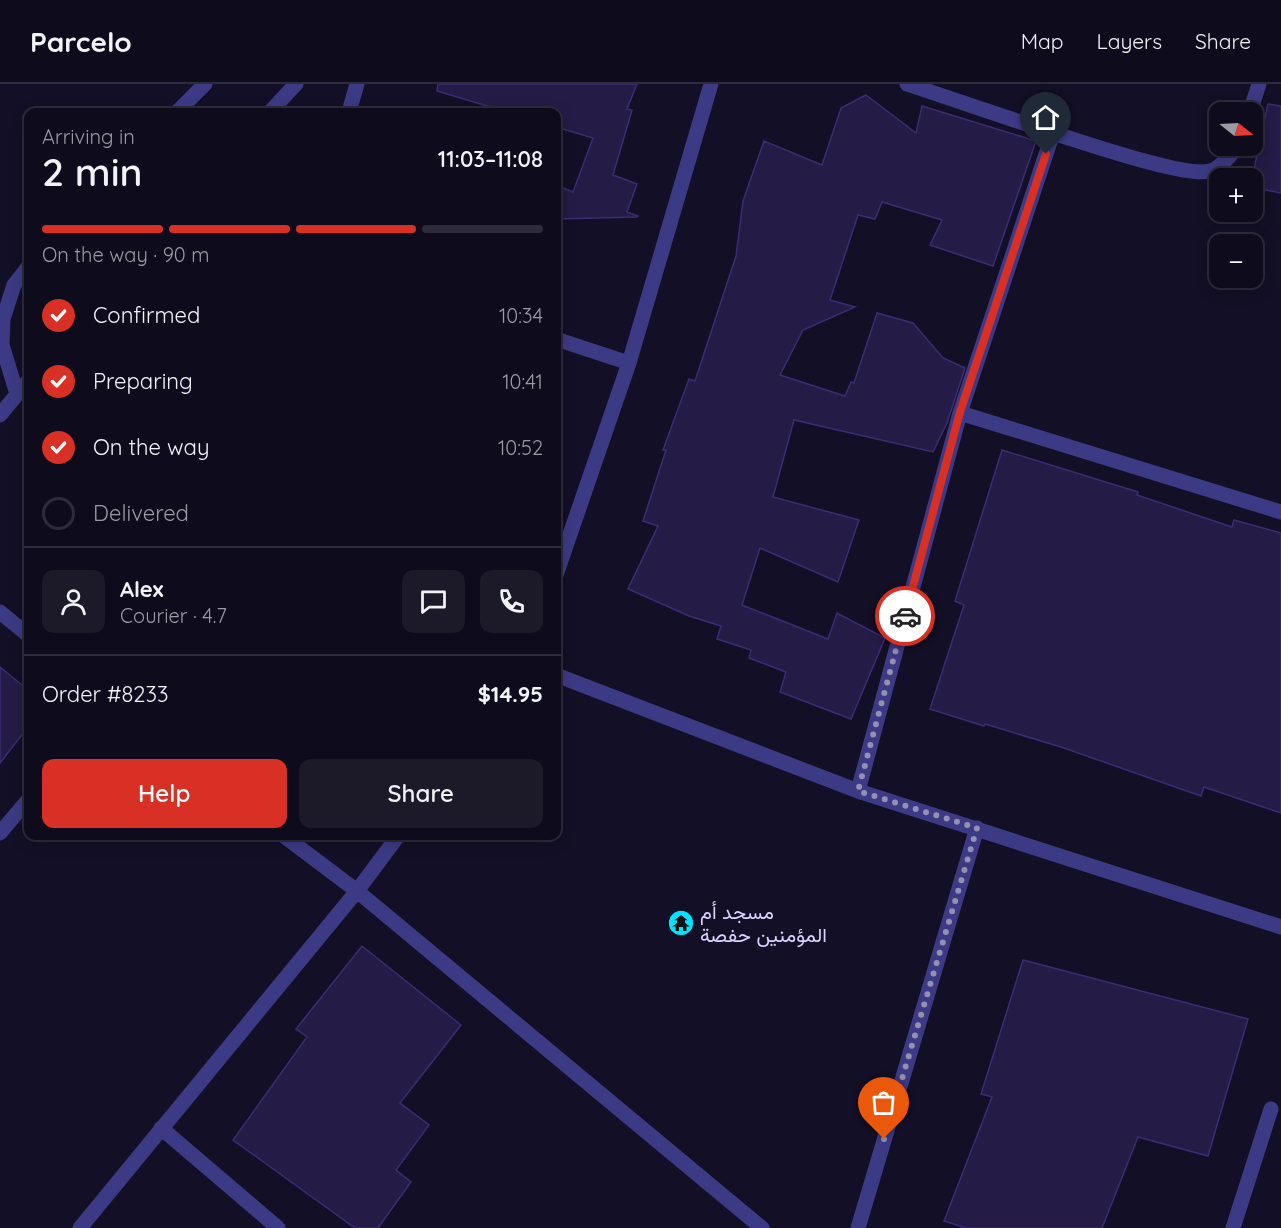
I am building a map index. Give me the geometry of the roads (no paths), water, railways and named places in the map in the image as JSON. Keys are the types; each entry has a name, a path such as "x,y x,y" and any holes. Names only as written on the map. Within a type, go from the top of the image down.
{"street":[{"path":"181,108 205,84"},
{"path":"274,108 297,84"},
{"path":"350,108 357,84"},
{"path":"561,560 629,363 711,84"},
{"path":"907,84 1053,133 1183,171 1211,171 1229,156"},
{"path":"1253,102 1259,84"},
{"path":"858,791 960,412 1053,133"},
{"path":"17,394 2,345 3,319 14,285 24,272"},
{"path":"561,341 629,363"},
{"path":"0,415 24,386"},
{"path":"960,412 1281,512"},
{"path":"0,612 24,632"},
{"path":"561,677 858,791 1281,927"},
{"path":"0,833 24,805"},
{"path":"858,1228 977,828"},
{"path":"289,840 357,891 762,1228"},
{"path":"80,1228 357,891 396,840"},
{"path":"1233,1228 1271,1109"},
{"path":"161,1128 278,1228"}],"place":[{"name":"مسجد أم المؤمنين حفصة","path":"681,923"}]}
